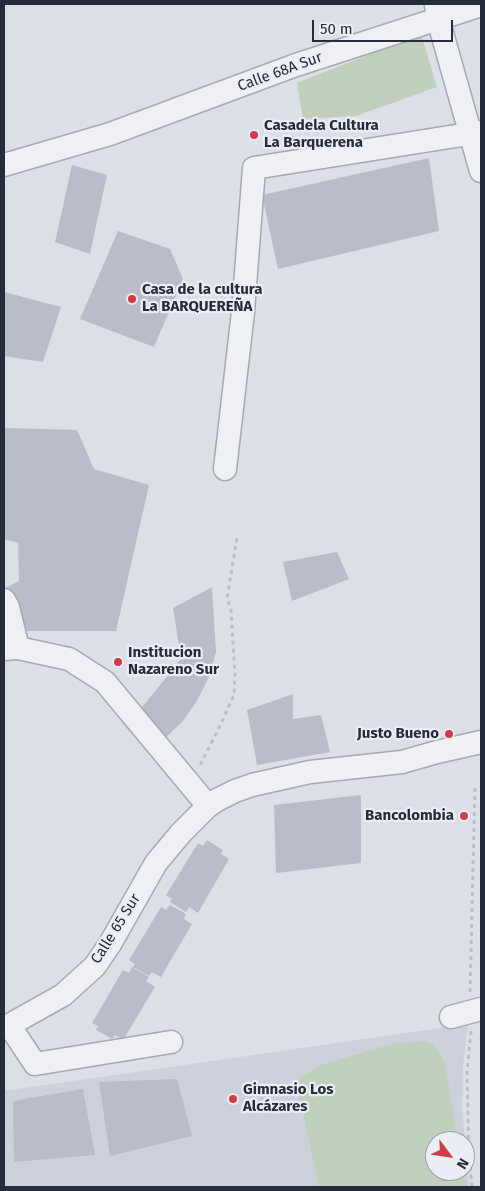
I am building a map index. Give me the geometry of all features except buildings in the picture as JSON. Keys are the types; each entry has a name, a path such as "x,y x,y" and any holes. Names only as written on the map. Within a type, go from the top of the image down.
{"street":[{"name":"Calle 68A Sur","path":"4,165 110,134 437,11 481,5"},
{"path":"437,11 476,133 481,171"},
{"path":"225,469 243,312 254,168 476,133"},
{"path":"4,600 8,607 11,648 69,660 105,682 208,806"},
{"name":"Calle 65 Sur","path":"6,1026 63,995 95,966 110,944 156,863 181,833 208,806 217,800 252,785 310,772 402,762 481,742"},
{"path":"6,1026 36,1064 171,1042"}],"path":[{"path":"203,772 200,764 218,732 234,695 235,675 231,610 227,598 237,538"},
{"path":"472,1187 469,1156 467,1072 472,1027 467,1013 475,788"}],"shaded area":[{"name":"Gimnasio Los Alcázares","path":"468,1024 463,1066 462,1106 464,1131 425,1131 425,1181 468,1181 469,1187 4,1187 4,1091"}],"green space":[{"path":"421,34 437,87 356,116 303,119 297,83"},
{"path":"425,1041 433,1045 445,1064 456,1131 425,1131 425,1181 465,1181 466,1187 319,1187 297,1085 302,1076 321,1065 395,1043"}],"place":[{"name":"Casadela Cultura La Barquerena","path":"254,135"},
{"name":"Casa de la cultura La BARQUEREÑA","path":"132,299"},
{"name":"Institucion Nazareno Sur","path":"118,662"},
{"name":"Justo Bueno","path":"449,734"},
{"name":"Bancolombia","path":"464,816"},
{"name":"Gimnasio Los Alcázares","path":"233,1099"}]}
